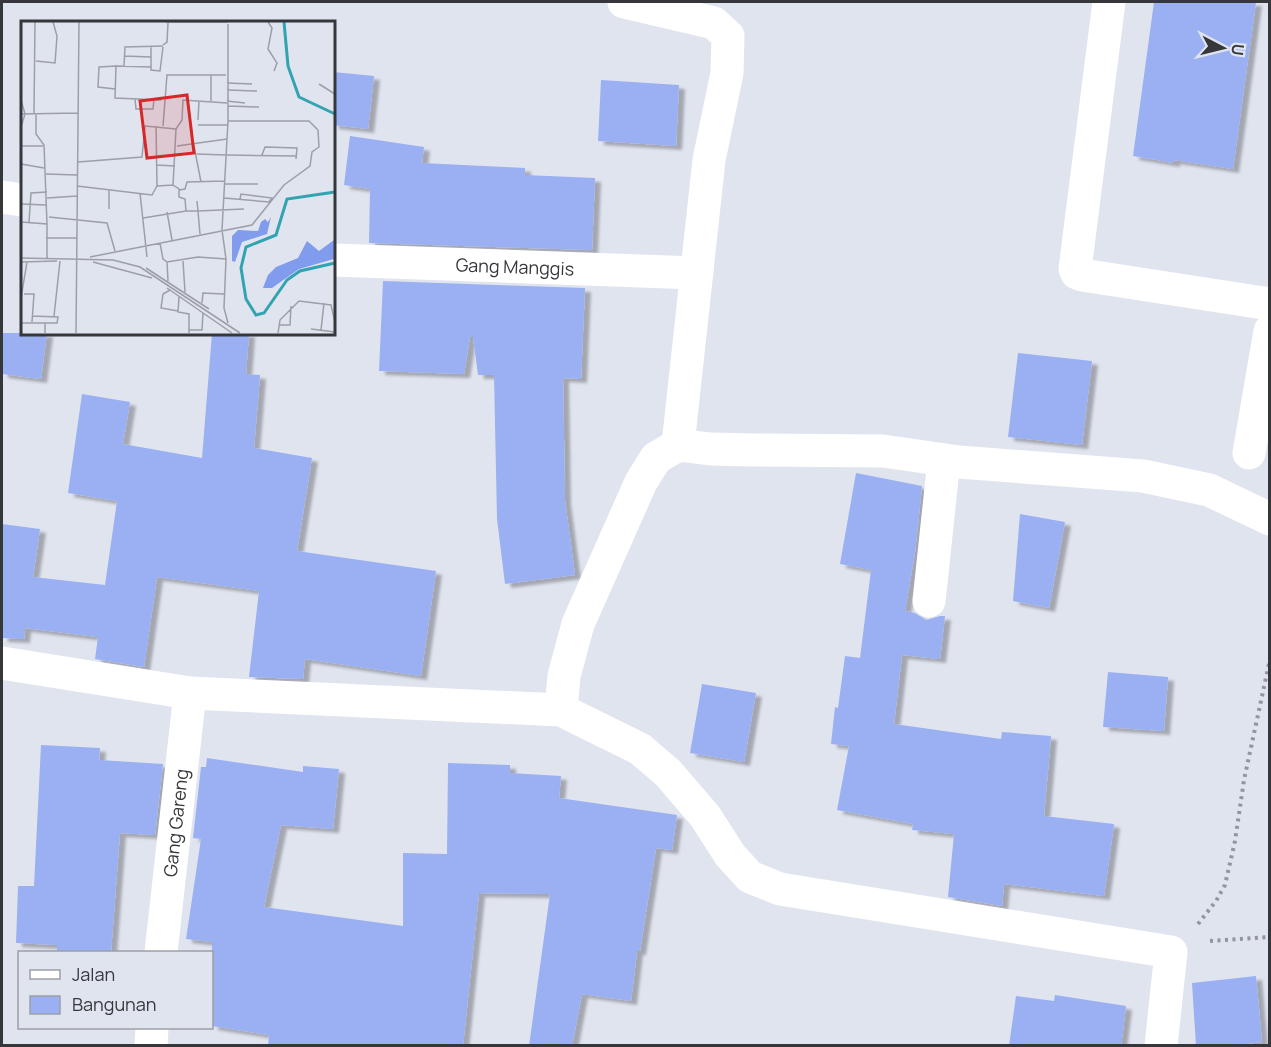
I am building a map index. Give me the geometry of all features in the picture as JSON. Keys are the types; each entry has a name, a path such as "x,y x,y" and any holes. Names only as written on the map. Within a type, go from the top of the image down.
{"street":[{"path":"624,2 714,23 728,36 727,73 709,160 678,444"},
{"path":"1109,2 1075,269 1077,273 1269,304"},
{"path":"2,197 21,200"},
{"name":"Gang Manggis","path":"334,260 697,273"},
{"path":"1249,453 1269,331"},
{"path":"561,710 564,676 578,624 641,482 656,458 678,444 743,450 883,451 944,460 1143,476 1209,490 1269,519"},
{"path":"929,601 944,460"},
{"path":"2,663 190,693 561,710 640,749 668,773 705,816 730,855 750,877 780,889 1179,948 1161,1046"},
{"name":"Gang Gareng","path":"161,951 190,693"},
{"path":"151,1046 152,1029"}],"path":[{"path":"1179,948 1216,901 1225,885 1269,659"},
{"path":"1179,948 1269,937"}],"building":[{"path":"1154,2 1256,2 1233,169 1133,156"},
{"path":"334,72 374,76 368,129 334,125"},
{"path":"601,80 679,85 676,146 598,141"},
{"path":"350,136 424,147 422,163 525,168 525,175 595,178 592,250 369,243 370,189 344,185"},
{"path":"383,281 585,288 581,379 563,378 565,501 575,575 505,584 497,519 494,375 478,375 473,337 470,337 464,374 379,371"},
{"path":"2,333 47,334 41,379 2,374"},
{"path":"212,334 249,334 246,374 260,375 254,448 312,458 297,551 436,571 421,676 305,659 303,679 249,677 259,591 157,577 144,667 95,659 98,637 25,628 24,639 2,638 2,524 40,529 33,577 105,585 117,501 68,493 82,394 130,402 123,444 202,458"},
{"path":"1018,353 1092,361 1082,445 1008,437"},
{"path":"856,473 922,486 915,552 905,611 915,613 926,620 945,616 940,659 902,655 894,724 1001,739 1002,732 1051,736 1044,816 1114,824 1104,896 1004,884 1002,906 948,897 954,834 912,830 913,824 837,810 849,746 831,744 835,707 838,708 845,656 860,658 871,570 840,564"},
{"path":"1020,514 1065,522 1049,608 1013,601"},
{"path":"1108,672 1168,677 1164,731 1103,727"},
{"path":"702,684 756,693 744,762 690,753"},
{"path":"41,745 100,748 99,760 163,764 155,835 120,833 111,951 57,951 57,945 16,943 18,886 34,886"},
{"path":"207,758 303,772 303,766 339,769 333,829 281,825 264,907 403,926 403,853 447,854 448,763 510,765 510,773 561,776 559,798 677,815 672,850 656,848 640,951 637,951 631,1001 582,994 572,1046 529,1046 550,894 479,893 463,1046 268,1046 269,1035 213,1026 212,942 186,939 201,839 193,838 201,767 206,767"},
{"path":"1256,976 1262,1042 1230,1046 1196,1046 1192,983"},
{"path":"1055,995 1126,1006 1121,1046 1009,1046 1016,996 1054,1001"}]}
